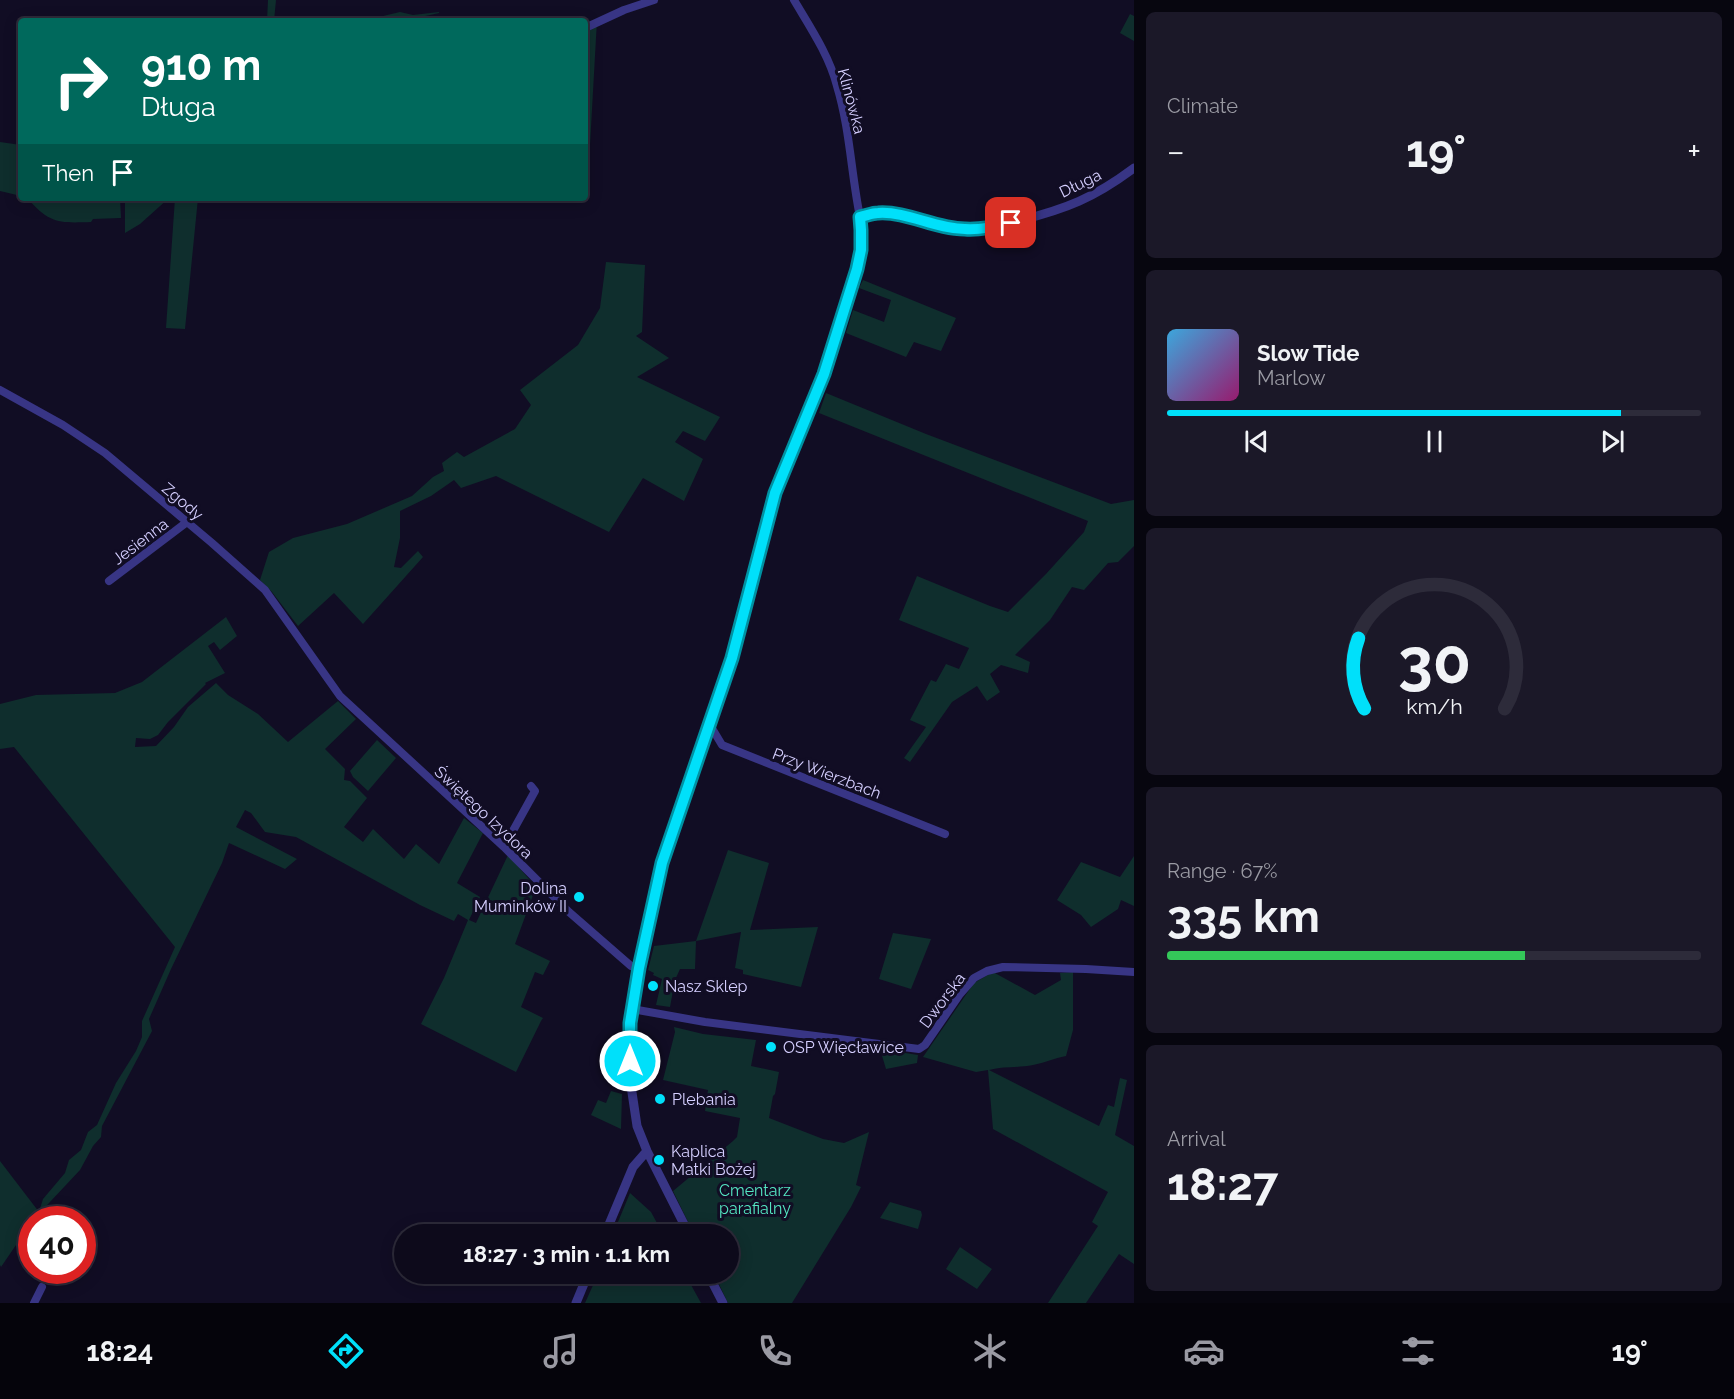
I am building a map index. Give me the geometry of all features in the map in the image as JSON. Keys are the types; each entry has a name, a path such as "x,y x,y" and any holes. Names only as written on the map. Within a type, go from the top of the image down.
{"street":[{"path":"588,27 654,0"},
{"name":"Klinówka","path":"794,0 819,42 837,83 847,123 860,217"},
{"name":"Długa","path":"860,217 878,213 898,215 963,230 992,228 1048,214 1082,202 1112,185 1134,168"},
{"path":"684,1224 637,1126 630,1079 630,1023 639,968 662,863 741,627 775,493 824,374 857,269 861,250 860,217"},
{"name":"Zgody","path":"0,390 63,425 105,453 187,522 265,590 319,666"},
{"name":"Jesienna","path":"109,581 187,522"},
{"name":"Świętego Izydora","path":"319,666 340,696 504,847 569,912 630,966 639,968"},
{"name":"Przy Wierzbach","path":"710,725 722,745 945,834"},
{"path":"504,847 535,791 531,786"},
{"name":"Dworska","path":"632,1009 705,1022 919,1050 926,1045 960,994 974,978 987,970 1003,967 1134,972"},
{"path":"609,1224 633,1167 647,1151"},
{"path":"576,1303 584,1284"},
{"path":"713,1284 723,1303"},
{"path":"34,1303 42,1287"}],"green space":[{"path":"268,0 276,0 274,18 267,18"},
{"path":"400,12 413,15 439,12 416,18 401,18 400,16 375,18"},
{"path":"1130,14 1134,16 1134,41 1120,33"},
{"path":"597,20 589,163 588,163 588,24"},
{"path":"0,142 18,145 18,195 0,191"},
{"path":"30,201 120,201 121,218 93,219 91,222 63,222 49,217"},
{"path":"125,201 166,201 140,224 125,233"},
{"path":"175,201 198,201 185,329 166,328"},
{"path":"606,262 645,265 642,332 636,336 669,358 637,377 720,417 705,441 683,431 675,442 703,459 684,501 643,478 609,532 496,476 461,488 454,480 431,496 400,511 400,538 394,567 401,568 418,551 423,557 363,624 334,593 298,626 260,580 269,552 293,538 347,524 412,496 433,477 444,471 442,463 457,452 464,457 515,429 531,405 520,390 578,345 600,308"},
{"path":"863,280 956,318 941,351 914,342 906,357 846,333 853,310 884,322 891,300 859,288"},
{"path":"826,393 926,434 1111,504 1134,500 1134,546 1118,562 1108,563 1084,590 1072,587 1050,620 1015,655 1030,662 1028,673 1001,665 990,674 1000,692 987,701 977,686 952,702 910,762 904,758 926,727 910,720 931,680 936,682 946,664 959,669 969,648 899,620 917,576 1008,612 1084,532 1088,521 819,413"},
{"path":"226,617 237,636 220,650 214,642 208,646 225,673 205,683 158,735 150,739 136,738 135,747 156,746 174,727 188,707 216,683 228,695 258,714 288,742 338,701 356,719 325,749 345,769 344,780 350,781 367,798 344,827 363,842 373,829 404,859 416,844 439,864 464,818 483,833 457,883 480,897 469,920 476,923 508,855 536,887 515,944 550,961 543,975 535,972 521,1007 543,1018 516,1072 421,1024 444,978 468,920 458,914 454,921 420,905 296,837 265,832 251,813 245,810 236,827 297,859 285,869 229,843 222,863 149,1019 152,1031 102,1126 101,1137 93,1146 80,1170 46,1206 41,1206 43,1199 65,1173 69,1160 81,1150 88,1132 97,1125 116,1083 136,1051 142,1037 142,1021 175,947 14,747 0,749 0,704 36,695 115,693 142,682"},
{"path":"377,740 396,758 368,791 350,771"},
{"path":"728,850 769,863 750,930 818,927 801,987 743,974 743,970 735,968 741,932 696,941"},
{"path":"1134,856 1134,906 1121,900 1118,909 1091,927 1081,915 1057,900 1081,862 1120,877"},
{"path":"893,933 931,939 911,989 879,979"},
{"path":"696,941 695,969 680,969 675,980 670,1007 656,1005 662,979 648,970 654,946"},
{"path":"993,972 1035,995 1061,980 1060,973 1073,972 1073,1030 1066,1056 1033,1065 989,1070 1099,1126 1108,1105 1114,1107 1120,1078 1127,1080 1115,1135 1134,1146 1134,1264 1119,1254 1086,1303 1048,1303 1098,1226 1092,1222 1108,1192 993,1129 988,1070 976,1072 923,1057 974,983"},
{"name":"Cmentarz parafialny","path":"674,1027 703,1034 756,1040 751,1066 779,1072 769,1118 823,1139 844,1143 869,1132 856,1185 861,1187 792,1303 728,1303 719,1284 739,1284 739,1224 689,1224 673,1191 737,1137 740,1118 705,1111 708,1090 663,1080 675,1032"},
{"path":"880,1049 918,1055 917,1063 886,1069"},
{"path":"611,1091 622,1094 621,1129 591,1115 598,1100 606,1103"},
{"path":"0,1161 34,1206 18,1206 18,1242 1,1267 0,1265"},
{"path":"630,1193 651,1212 658,1224 617,1224"},
{"path":"890,1202 921,1211 918,1229 880,1218"},
{"path":"960,1247 992,1269 977,1289 946,1269"},
{"path":"594,1284 691,1284 701,1303 585,1303"}],"place":[{"name":"Dolina Muminków II","path":"579,897"},
{"name":"Nasz Sklep","path":"653,986"},
{"name":"OSP Więcławice","path":"771,1047"},
{"name":"Plebania","path":"660,1099"},
{"name":"Kaplica Matki Bożej","path":"659,1160"}],"route":[{"path":"630,1061 630,1023 649,917 662,863 732,658 775,493 824,374 857,269 861,250 860,217 878,213 898,215 963,230 992,228 1011,223"}]}
